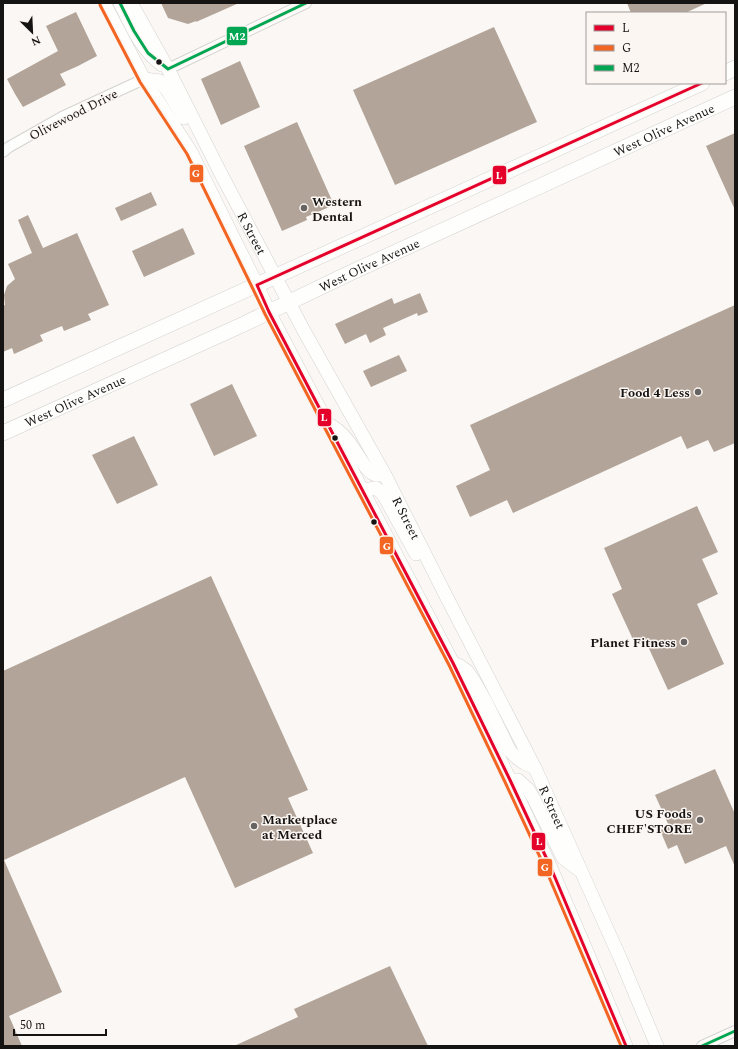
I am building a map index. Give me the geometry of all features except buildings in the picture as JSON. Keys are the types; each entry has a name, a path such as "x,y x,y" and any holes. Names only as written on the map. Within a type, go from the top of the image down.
{"main road":[{"path":"726,72 735,68"},
{"name":"West Olive Avenue","path":"3,400 700,84"},
{"name":"West Olive Avenue","path":"3,433 735,97"}],"street":[{"name":"R Street","path":"104,3 144,79 191,152 257,284 269,312 453,663 551,868 626,1046"},
{"path":"120,3 134,31 148,53 168,69 306,3"},
{"name":"R Street","path":"131,3 168,69 223,179 308,338 385,474 436,577 535,768 621,960 657,1046"},
{"path":"144,79 160,81 190,127 202,136"},
{"name":"Olivewood Drive","path":"3,152 9,147 62,117 144,79"},
{"path":"328,424 342,432 368,470 376,475 385,474"},
{"path":"362,490 376,488 383,494 422,567 436,577"},
{"path":"453,663 467,671 474,681 510,751 524,764 535,768"},
{"path":"510,780 518,780 528,789 563,858 581,871"},
{"path":"702,1046 735,1031"}],"transit line":[{"name":"M2","path":"120,3 134,31 148,53 168,69"},
{"name":"M2","path":"168,69 306,3"},
{"name":"G","path":"100,5 140,82 187,154 265,314 449,665 546,870 621,1046"},
{"name":"L","path":"626,1046 551,868 510,780 453,663 269,312 257,285 700,84"},
{"name":"M2","path":"702,1046 735,1031"}],"place":[{"name":"Western Dental","path":"304,208"},
{"name":"Food 4 Less","path":"698,392"},
{"name":"Planet Fitness","path":"684,642"},
{"name":"US Foods CHEF'STORE","path":"700,820"},
{"name":"Marketplace at Merced","path":"254,826"}]}
